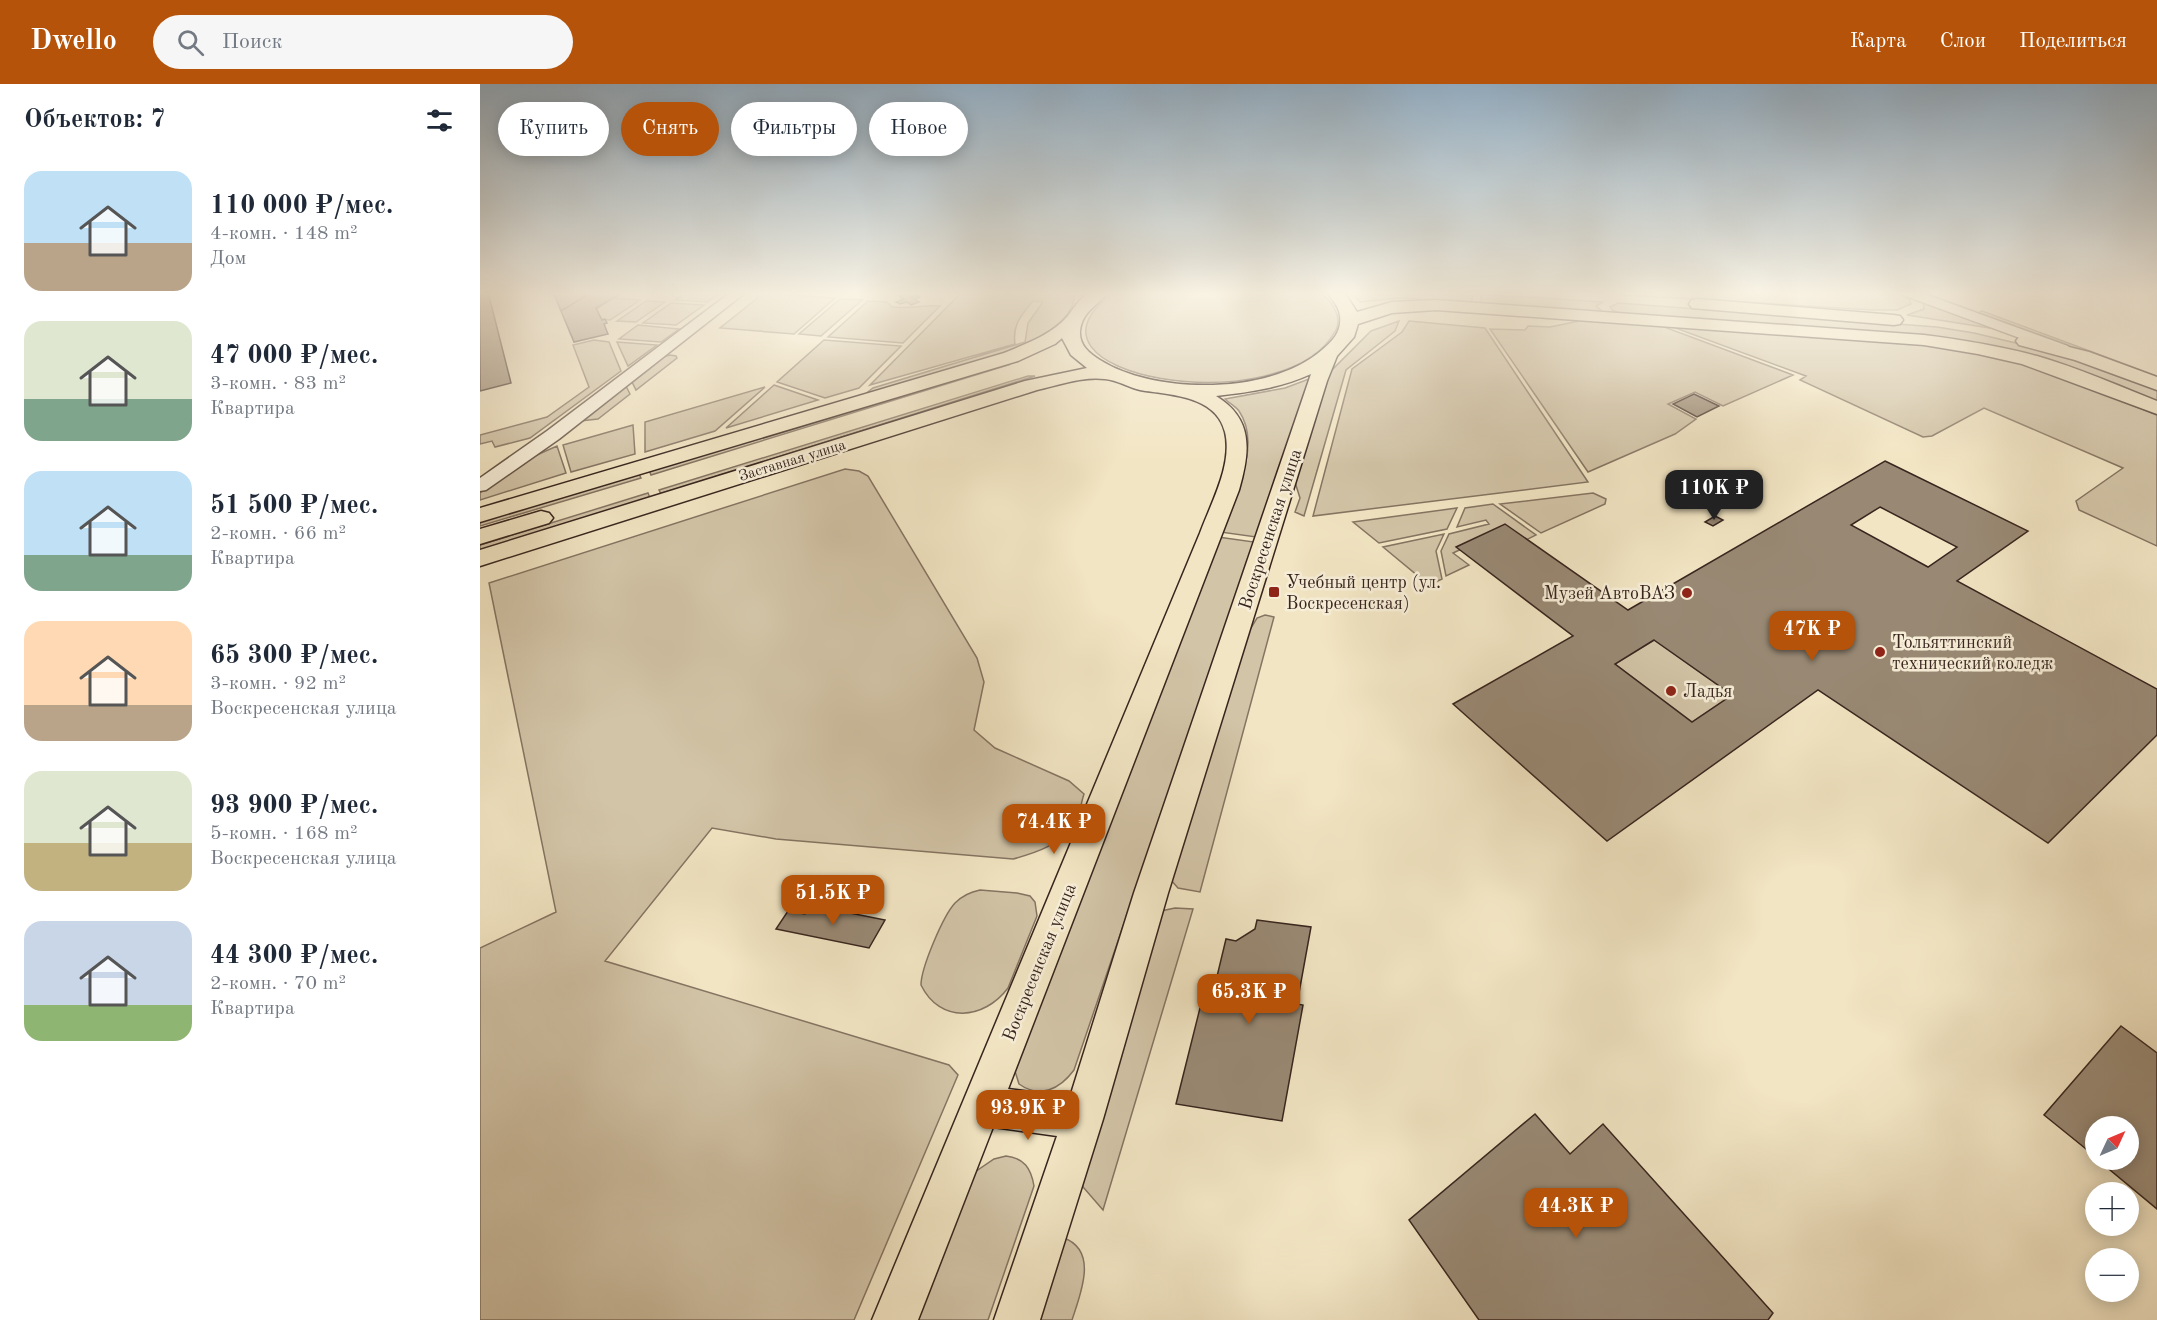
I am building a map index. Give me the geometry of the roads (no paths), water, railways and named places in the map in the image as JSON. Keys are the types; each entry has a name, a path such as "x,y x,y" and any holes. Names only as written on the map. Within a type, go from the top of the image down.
{"main road":[{"name":"Заставная улица","path":"480,515 1011,357 1027,350"},
{"name":"Заставная улица","path":"994,379 1052,350"},
{"path":"1077,350 1098,369 1140,384 1186,390 1226,389 1271,381 1306,369 1328,357"},
{"name":"Воскресенская улица","path":"1017,1320 1083,1119 1155,882 1317,381 1328,357 1334,350"},
{"path":"1988,350 2051,368 2157,408"},
{"path":"2058,350 2082,356 2157,384"},
{"name":"Заставная улица","path":"480,537 994,379 1049,367 1098,369"},
{"name":"Заставная улица","path":"480,558 1032,385 1098,369"},
{"name":"Воскресенская улица","path":"895,1320 1212,533 1237,458 1237,432 1228,414 1199,394 1186,390"},
{"path":"982,1105 1083,1119"}],"street":[{"path":"480,486 667,350"},
{"path":"2065,350 2082,356"}],"place":[{"name":"Учебный центр (ул. Воскресенская)","path":"1274,592"},
{"name":"Музей АвтоВАЗ","path":"1687,593"},
{"name":"Тольяттинский технический коледж","path":"1880,652"},
{"name":"Ладья","path":"1671,691"}]}
